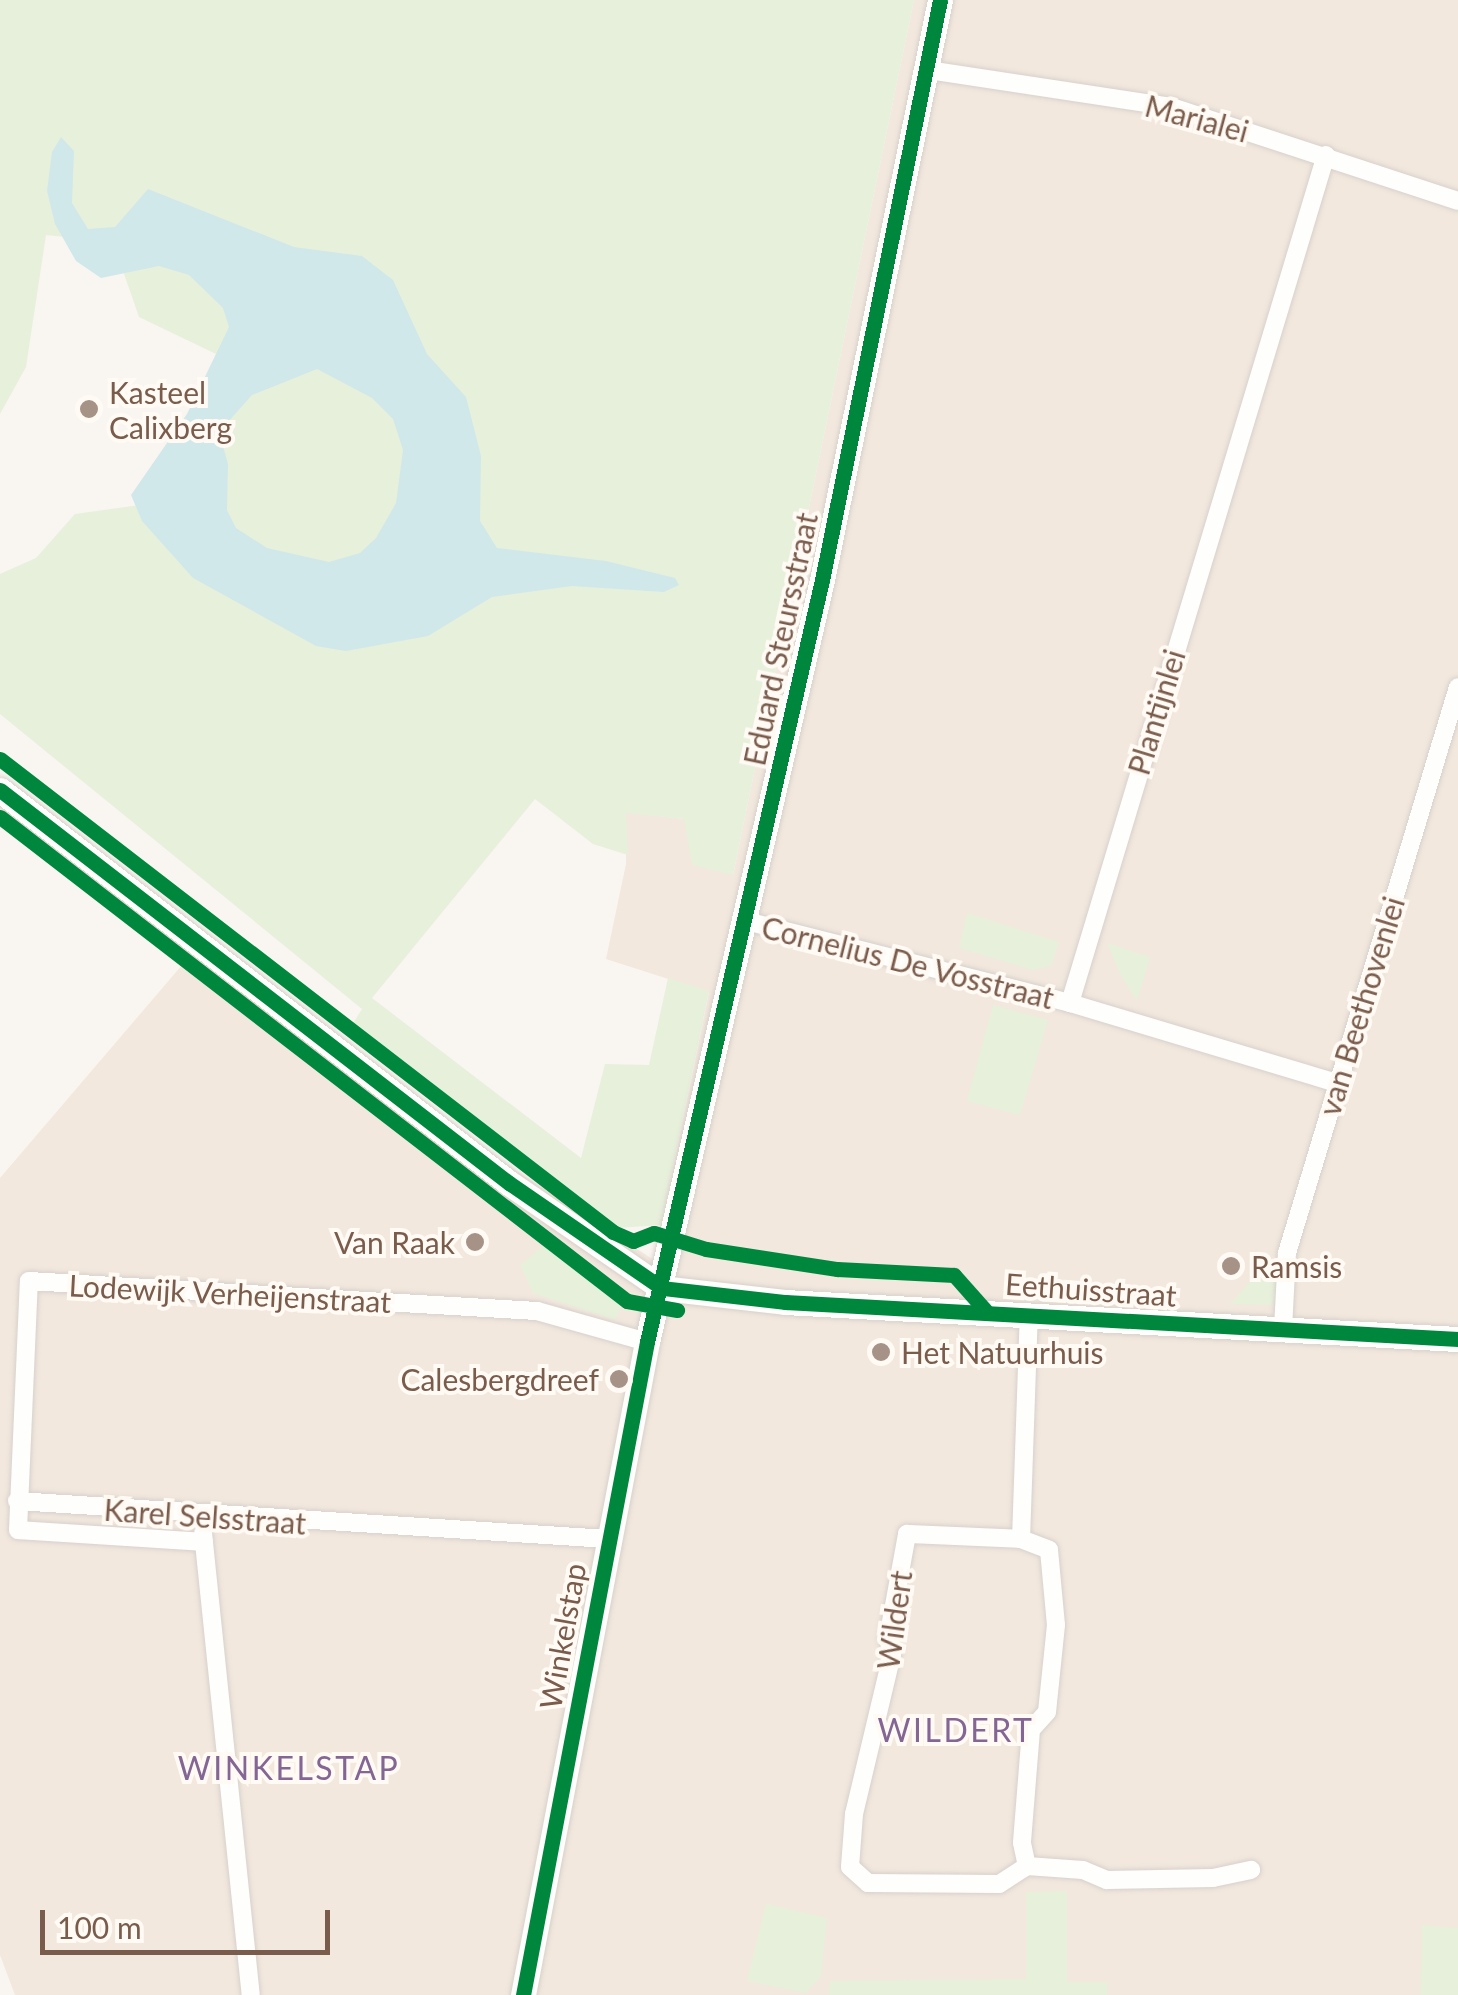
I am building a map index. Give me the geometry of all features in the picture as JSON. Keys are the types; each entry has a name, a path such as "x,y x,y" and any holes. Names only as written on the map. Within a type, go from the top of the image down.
{"street":[{"name":"Eduard Steursstraat","path":"662,1288 746,921 940,0"},
{"name":"Marialei","path":"928,70 1172,108 1458,200"},
{"name":"Plantijnlei","path":"1070,1003 1326,155"},
{"name":"van Beethovenlei","path":"1283,1329 1287,1253 1458,687"},
{"path":"0,790 509,1183 662,1288"},
{"name":"Cornelius De Vosstraat","path":"746,921 1070,1003"},
{"path":"1070,1003 1337,1083"},
{"name":"Lodewijk Verheijenstraat","path":"17,1501 29,1281 536,1311 647,1342"},
{"name":"Eethuisstraat","path":"662,1288 786,1302 1458,1340"},
{"name":"Winkelstap","path":"524,1995 608,1540 647,1342 662,1288"},
{"path":"1026,1866 1022,1843 1031,1730 1047,1712 1056,1624 1049,1550 1020,1539 1029,1313"},
{"name":"Karel Selsstraat","path":"204,1542 18,1530 17,1501 202,1518 608,1540"},
{"path":"202,1518 251,1995"},
{"name":"Wildert","path":"1020,1539 907,1534 888,1638 892,1654 873,1742 860,1770 850,1867 868,1883 999,1884 1026,1866 1083,1870 1107,1880 1212,1878 1251,1870"}],"shaded area":[{"path":"914,0 1458,0 1458,1995 15,1995 0,1955 0,1178 188,958 654,1260 709,992 606,959 626,864 626,812 684,819 733,875"}],"green space":[{"path":"0,0 914,0 733,875 692,865 684,819 626,813 628,855 593,844 535,799 372,998 581,1158 605,1064 649,1065 668,978 709,991 661,1225 617,1228 536,1169 352,1025 362,1009 0,714 0,574 36,558 75,514 154,503 241,366 139,317 113,242 46,235 26,367 0,414"},
{"path":"967,913 1059,942 1051,966 1033,970 959,948"},
{"path":"1107,943 1150,957 1137,1001 1120,974"},
{"path":"993,1005 1048,1020 1020,1115 967,1101"},
{"path":"546,1244 611,1291 622,1306 615,1320 533,1293 520,1265"},
{"path":"1268,1262 1280,1262 1277,1305 1230,1304"},
{"path":"1067,1891 1067,1982 1108,1982 1107,1995 829,1995 830,1981 1026,1979 1026,1892"},
{"path":"766,1904 827,1918 821,1976 806,1993 747,1981"},
{"path":"1422,1925 1458,1928 1458,1995 1421,1995"}],"water":[{"path":"61,137 74,151 72,203 88,229 115,227 148,189 294,247 362,256 393,280 427,354 466,397 481,456 480,521 497,548 606,561 675,578 679,585 664,592 572,586 492,597 428,636 346,651 316,646 193,578 142,521 131,495 187,414 229,327 223,308 189,275 159,266 101,278 76,261 55,224 47,191 52,152","holes":["317,369 372,398 393,419 403,450 396,503 376,538 360,553 329,562 267,548 236,528 227,510 228,464 219,432 252,395"]}],"cycle path":[{"path":"523,1995 647,1342 822,580 940,0"},
{"path":"0,759 613,1232 633,1241 654,1233 706,1249 837,1269 954,1275 985,1310"},
{"path":"0,790 509,1183 662,1288 785,1302 1458,1339"},
{"path":"0,817 627,1301 677,1310"}],"place":[{"name":"Kasteel Calixberg","path":"89,409"},
{"name":"Van Raak","path":"475,1242"},
{"name":"Ramsis","path":"1231,1266"},
{"name":"Het Natuurhuis","path":"881,1352"},
{"name":"Calesbergdreef","path":"619,1379"}],"district":[{"name":"WILDERT","path":"956,1730"},
{"name":"WINKELSTAP","path":"289,1768"}]}
